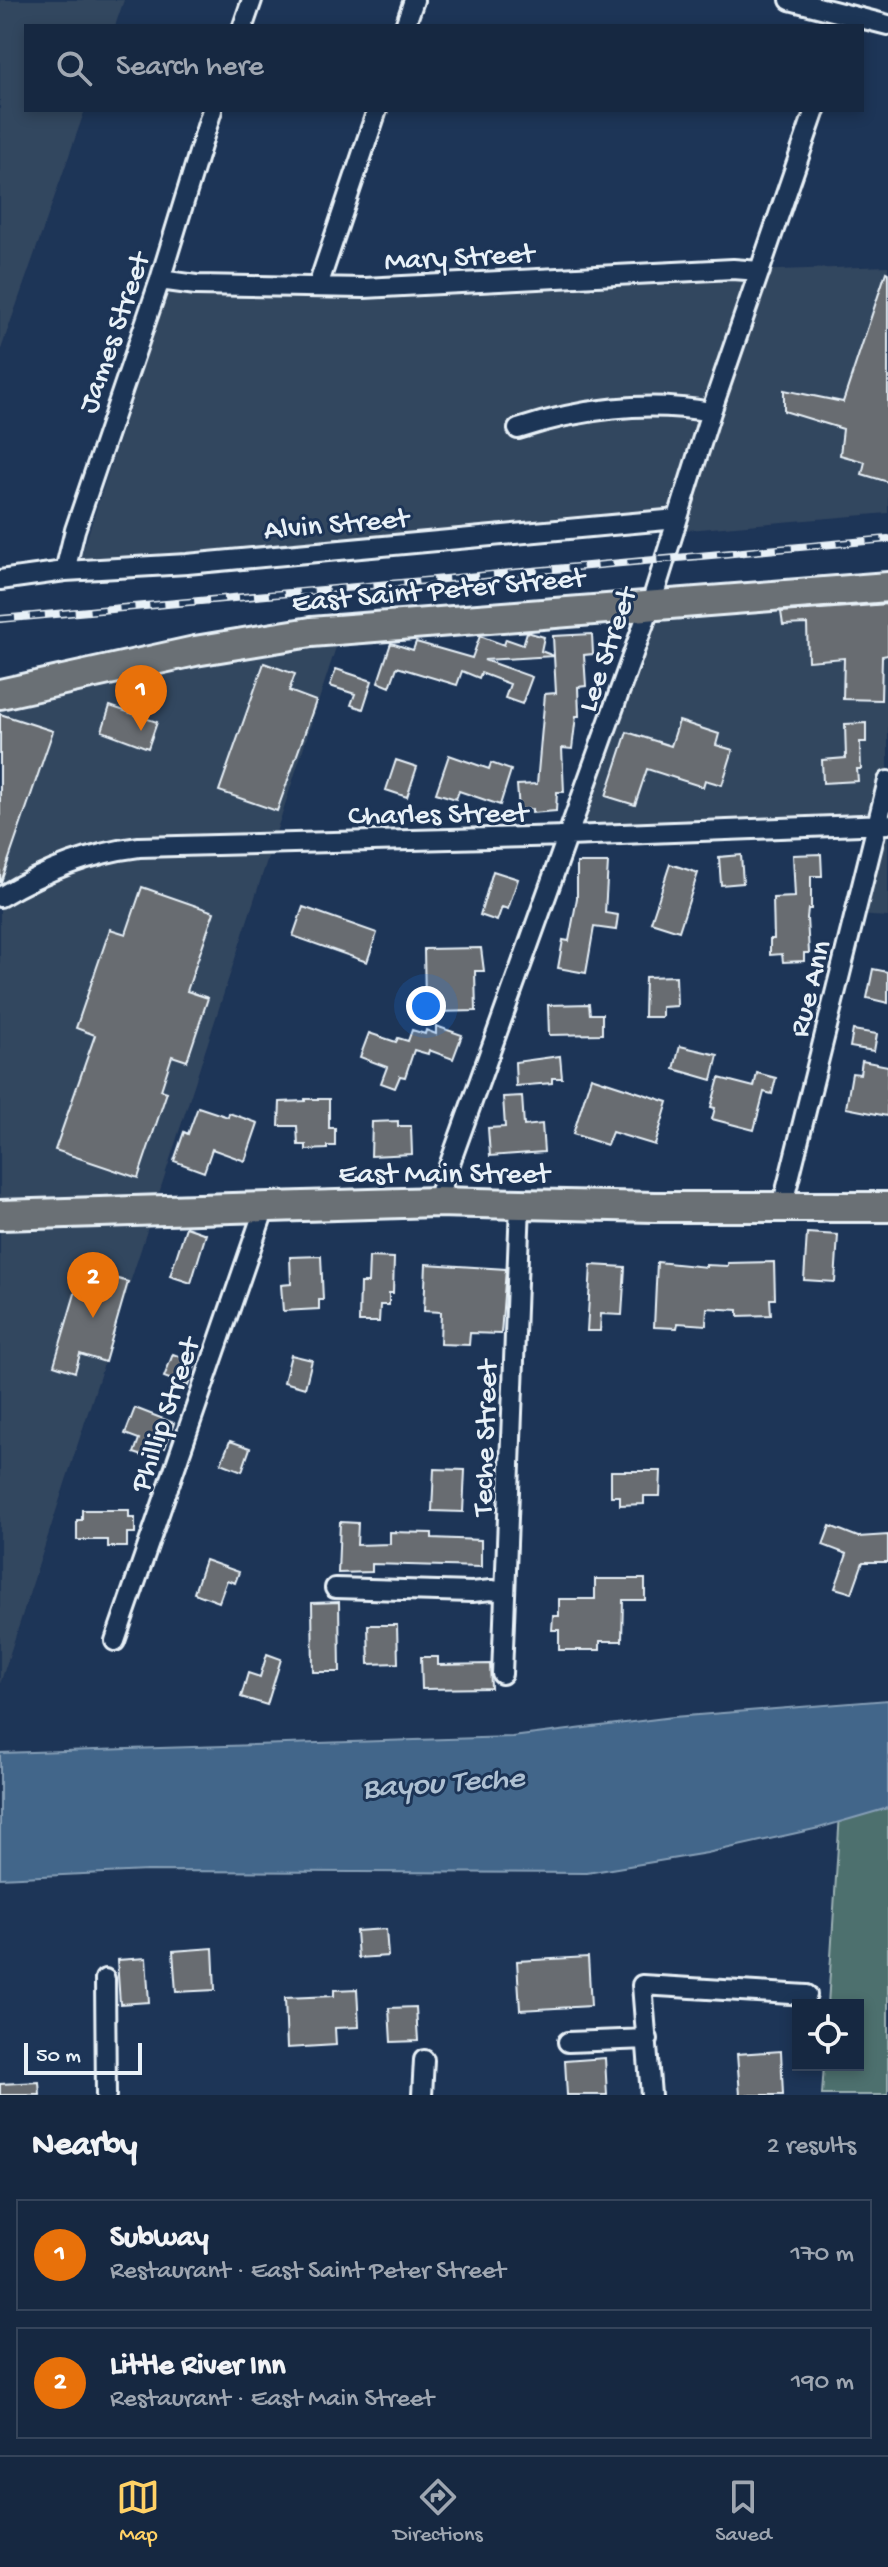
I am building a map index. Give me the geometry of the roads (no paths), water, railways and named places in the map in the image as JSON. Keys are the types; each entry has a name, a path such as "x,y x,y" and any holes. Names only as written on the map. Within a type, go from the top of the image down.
{"main road":[{"name":"East Saint Peter Street","path":"0,694 195,651 311,632 888,587"},
{"name":"East Main Street","path":"0,1215 436,1202 888,1207"}],"street":[{"path":"244,24 252,0"},
{"path":"406,24 414,0"},
{"path":"790,0 888,25"},
{"name":"James Street","path":"65,571 75,530 160,280 211,112"},
{"path":"318,286 376,112"},
{"name":"Lee Street","path":"436,1202 651,604 711,412 814,112"},
{"name":"Mary Street","path":"160,280 212,285 364,288 733,269 760,271"},
{"path":"518,429 558,416 616,409 675,405 711,412"},
{"name":"Alvin Street","path":"0,580 65,571 187,564 677,519"},
{"name":"Rue Ann","path":"782,1207 883,824 888,781"},
{"name":"Charles Street","path":"0,897 23,883 101,853 139,847 883,824"},
{"name":"Teche Street","path":"502,1674 520,1204"},
{"name":"Phillip Street","path":"115,1641 265,1207"},
{"path":"335,1588 505,1592"},
{"path":"105,1979 106,2095"},
{"path":"651,2095 642,1985 807,1995"},
{"path":"568,2042 648,2039"},
{"path":"422,2095 424,2060"}],"water":[{"name":"Bayou Teche","path":"888,1700 888,1808 819,1828 707,1853 587,1873 147,1871 0,1878 0,1753 512,1737 673,1717"}],"railway":[{"path":"0,619 888,539"}],"place":[{"name":"Subway","path":"141,731"},
{"name":"Little River Inn","path":"93,1318"}]}
